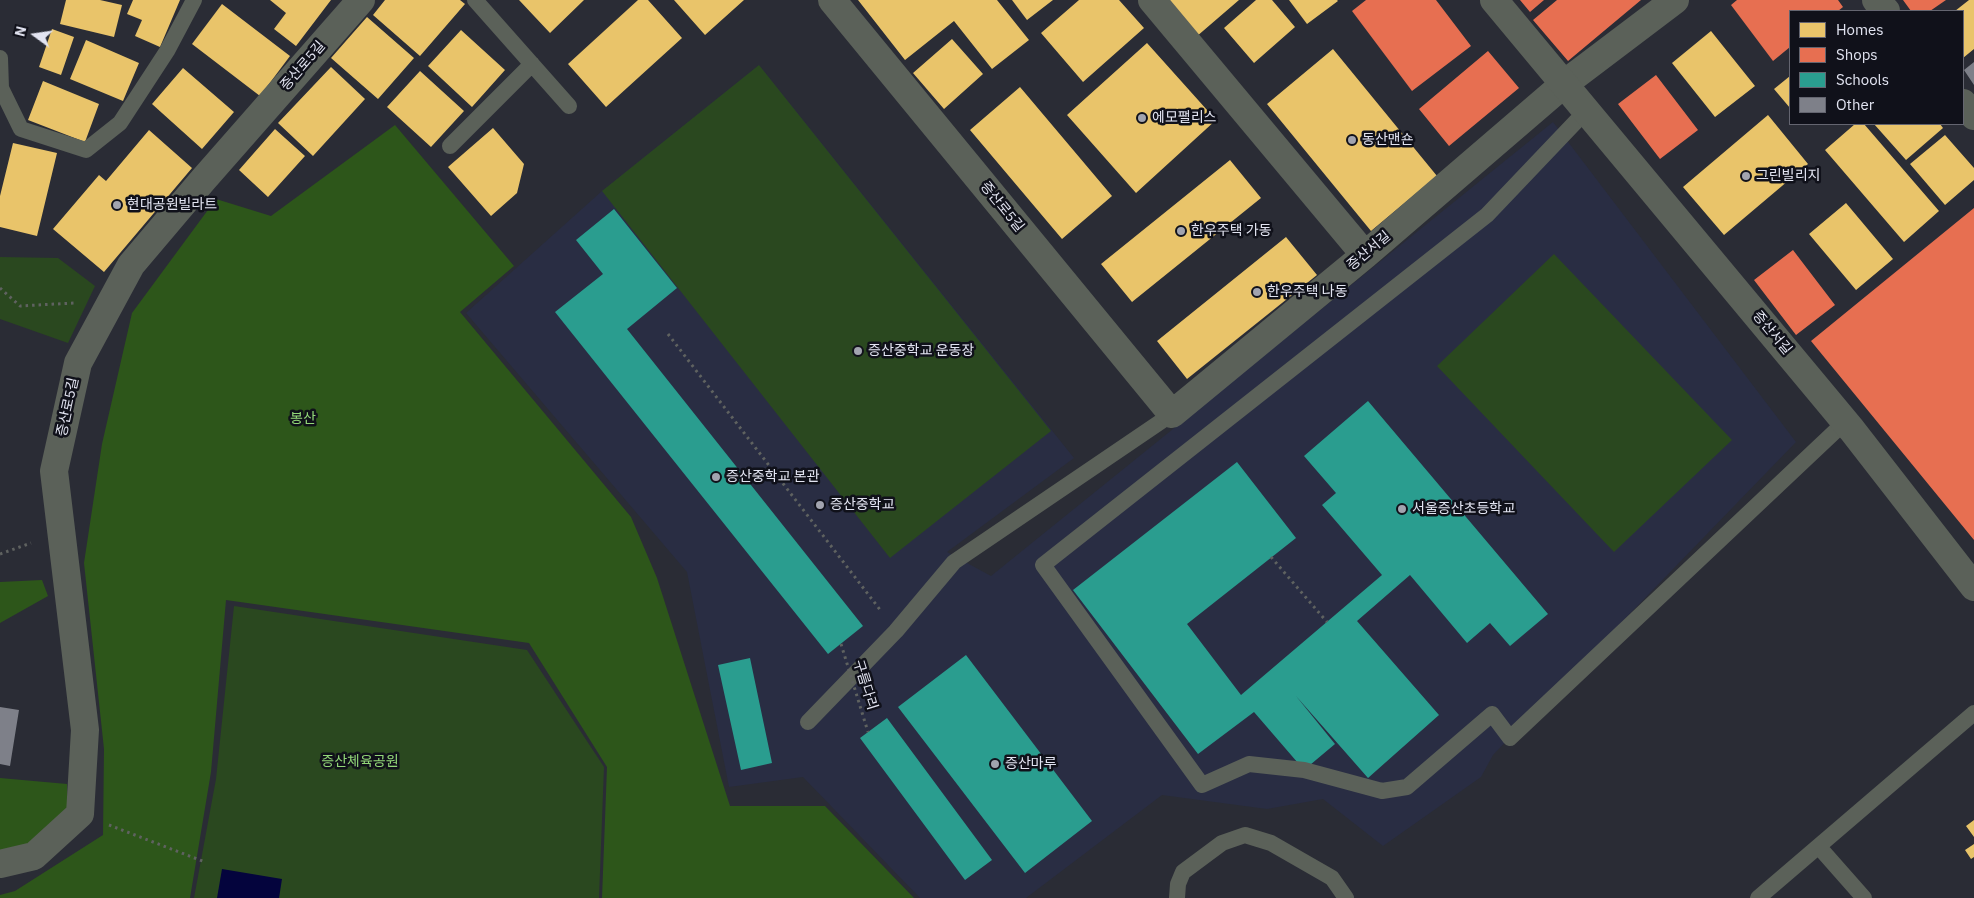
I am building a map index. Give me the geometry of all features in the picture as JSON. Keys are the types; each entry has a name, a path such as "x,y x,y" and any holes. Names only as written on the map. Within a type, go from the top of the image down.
{"street":[{"name":"증산로5길","path":"80,814 85,730 54,471 78,363 131,266 202,180 361,0"},
{"name":"증산로5길","path":"832,0 1172,414"},
{"path":"1152,0 1365,255"},
{"name":"증산서길","path":"1494,0 1845,422 1974,587"},
{"name":"증산서길","path":"1172,414 1365,255 1564,84 1676,0"},
{"path":"1876,0 1885,10"},
{"path":"1964,104 1974,116"},
{"path":"0,864 34,856 80,814"}],"lane":[{"path":"0,58 1,88 21,129 86,150 120,123 167,52 194,0"},
{"path":"475,0 569,106"},
{"path":"450,146 532,64"},
{"path":"1586,111 1487,215 1043,565 1202,785 1249,764 1304,770 1382,792 1407,788 1492,714 1510,738 1845,422"},
{"path":"808,722 896,632 954,562 1172,414"},
{"path":"1758,898 1974,713"},
{"path":"1177,898 1178,884 1184,872 1222,843 1245,835 1271,843 1332,878 1346,898"},
{"path":"1819,847 1864,898"}],"path":[{"path":"0,288 20,306 112,301"},
{"path":"668,334 896,632"},
{"path":"1271,558 1327,622"},
{"name":"구름다리","path":"841,644 868,732"},
{"path":"80,814 205,862"}],"shaded area":[{"path":"759,65 1074,458 947,552 991,576 1553,122 1796,442 1493,755 1481,777 1383,846 1323,799 1267,809 1162,795 1026,898 920,898 803,777 729,787 687,572 466,313 602,191"},
{"path":"222,869 282,879 279,898 217,898"}],"green space":[{"name":"증산중학교 운동장","path":"759,65 1051,431 890,558 602,191"},
{"name":"봉산","path":"395,125 514,266 460,312 631,517 657,578 730,806 825,806 914,898 602,898 607,767 529,643 226,600 211,772 190,898 0,898 0,895 15,891 103,835 104,749 84,563 102,444 132,313 216,199 271,216"},
{"path":"1554,254 1732,440 1614,552 1437,366"},
{"path":"0,257 58,258 95,286 68,343 0,319"},
{"path":"42,580 48,596 0,623 0,582"},
{"name":"증산체육공원","path":"234,606 527,650 604,767 599,898 194,898 216,779"},
{"path":"0,778 67,784 68,812 28,848 0,854"}],"building: Homes":[{"path":"66,0 100,0 122,5 114,37 60,24"},
{"path":"133,0 180,0 160,47 135,36 142,20 127,14"},
{"path":"270,0 331,0 296,46 274,29 286,13"},
{"path":"385,0 460,0 465,4 420,56 373,15"},
{"path":"519,0 584,0 550,33"},
{"path":"638,0 648,0 682,38 606,107 568,64"},
{"path":"674,0 744,0 705,35"},
{"path":"858,0 997,0 1029,40 992,69 954,21 905,60"},
{"path":"1012,0 1053,0 1027,20"},
{"path":"1079,0 1119,0 1144,28 1083,82 1041,33"},
{"path":"1164,0 1239,0 1196,37"},
{"path":"1256,0 1272,0 1295,27 1254,63 1224,28"},
{"path":"1289,0 1337,0 1338,1 1307,24"},
{"path":"1969,0 1974,0 1974,49 1964,57 1964,10 1956,10"},
{"path":"222,4 290,56 260,96 192,44"},
{"path":"367,17 414,58 378,99 331,58"},
{"path":"52,29 74,37 61,75 39,67"},
{"path":"461,30 505,70 472,107 428,66"},
{"path":"1711,31 1755,86 1715,117 1672,63"},
{"path":"952,39 983,74 944,109 913,73"},
{"path":"86,40 139,63 123,101 70,79"},
{"name":"에모팰리스","path":"1147,43 1216,120 1136,193 1067,115"},
{"name":"동산맨숀","path":"1333,49 1437,176 1371,231 1267,104"},
{"path":"331,67 365,99 313,156 278,123"},
{"path":"183,68 234,112 202,149 152,104"},
{"path":"420,71 464,111 431,147 387,107"},
{"path":"1789,77 1789,107 1774,89"},
{"path":"43,81 99,104 85,142 28,120"},
{"path":"1020,87 1112,196 1062,239 970,130"},
{"name":"그린빌리지","path":"1768,115 1808,164 1724,235 1683,187"},
{"path":"1854,125 1865,125 1939,211 1904,242 1825,150"},
{"path":"1875,125 1941,125 1943,128 1906,160"},
{"path":"493,128 524,164 517,193 491,216 448,167"},
{"path":"275,129 305,156 268,197 239,170"},
{"name":"현대공원빌라트","path":"149,130 192,168 104,272 53,229 99,175 106,181"},
{"path":"1945,135 1974,168 1974,180 1945,205 1910,164"},
{"path":"13,143 57,153 37,236 0,227 0,196"},
{"name":"한우주택 가동","path":"1230,160 1261,198 1132,302 1101,264"},
{"path":"1846,203 1893,259 1856,290 1809,234"},
{"name":"한우주택 나동","path":"1286,237 1317,275 1187,379 1157,341"},
{"path":"1974,820 1974,837 1966,826"},
{"path":"1974,844 1974,857 1971,859 1965,850"}],"building: Shops":[{"path":"1366,0 1436,0 1471,46 1412,91 1352,11"},
{"path":"1520,0 1544,0 1530,12"},
{"path":"1557,0 1641,0 1568,61 1533,20"},
{"path":"1737,0 1838,0 1843,7 1839,10 1789,10 1789,48 1773,61 1731,5"},
{"path":"1903,0 1946,0 1931,10 1910,10"},
{"path":"1488,51 1519,88 1449,146 1419,109"},
{"path":"1656,75 1698,130 1660,159 1618,104"},
{"path":"1974,208 1974,540 1811,341"},
{"path":"1793,250 1835,305 1796,335 1754,280"}],"building: Schools":[{"name":"증산중학교 본관","path":"614,209 677,288 627,329 863,626 828,654 555,312 603,274 576,240"},
{"path":"1368,401 1548,614 1510,646 1490,623 1467,643 1410,575 1357,621 1439,715 1368,778 1296,696 1335,744 1304,770 1254,712 1198,754 1073,590 1237,462 1296,538 1187,624 1241,695 1382,575 1322,505 1336,493 1304,456"},
{"name":"증산마루","path":"966,655 1092,821 1025,873 898,707"},
{"path":"750,658 772,763 741,770 718,665"},
{"path":"887,718 992,860 965,880 860,738"}],"building: Other":[{"path":"1974,62 1974,85 1964,70"},
{"path":"0,707 19,710 10,766 0,764"}],"place":[{"name":"에모팰리스","path":"1142,118"},
{"name":"동산맨숀","path":"1352,140"},
{"name":"그린빌리지","path":"1746,176"},
{"name":"현대공원빌라트","path":"117,205"},
{"name":"한우주택 가동","path":"1181,231"},
{"name":"한우주택 나동","path":"1257,292"},
{"name":"증산중학교 운동장","path":"858,351"},
{"name":"증산중학교 본관","path":"716,477"},
{"name":"증산중학교","path":"820,505"},
{"name":"서울증산초등학교","path":"1402,509"},
{"name":"증산마루","path":"995,764"}]}
